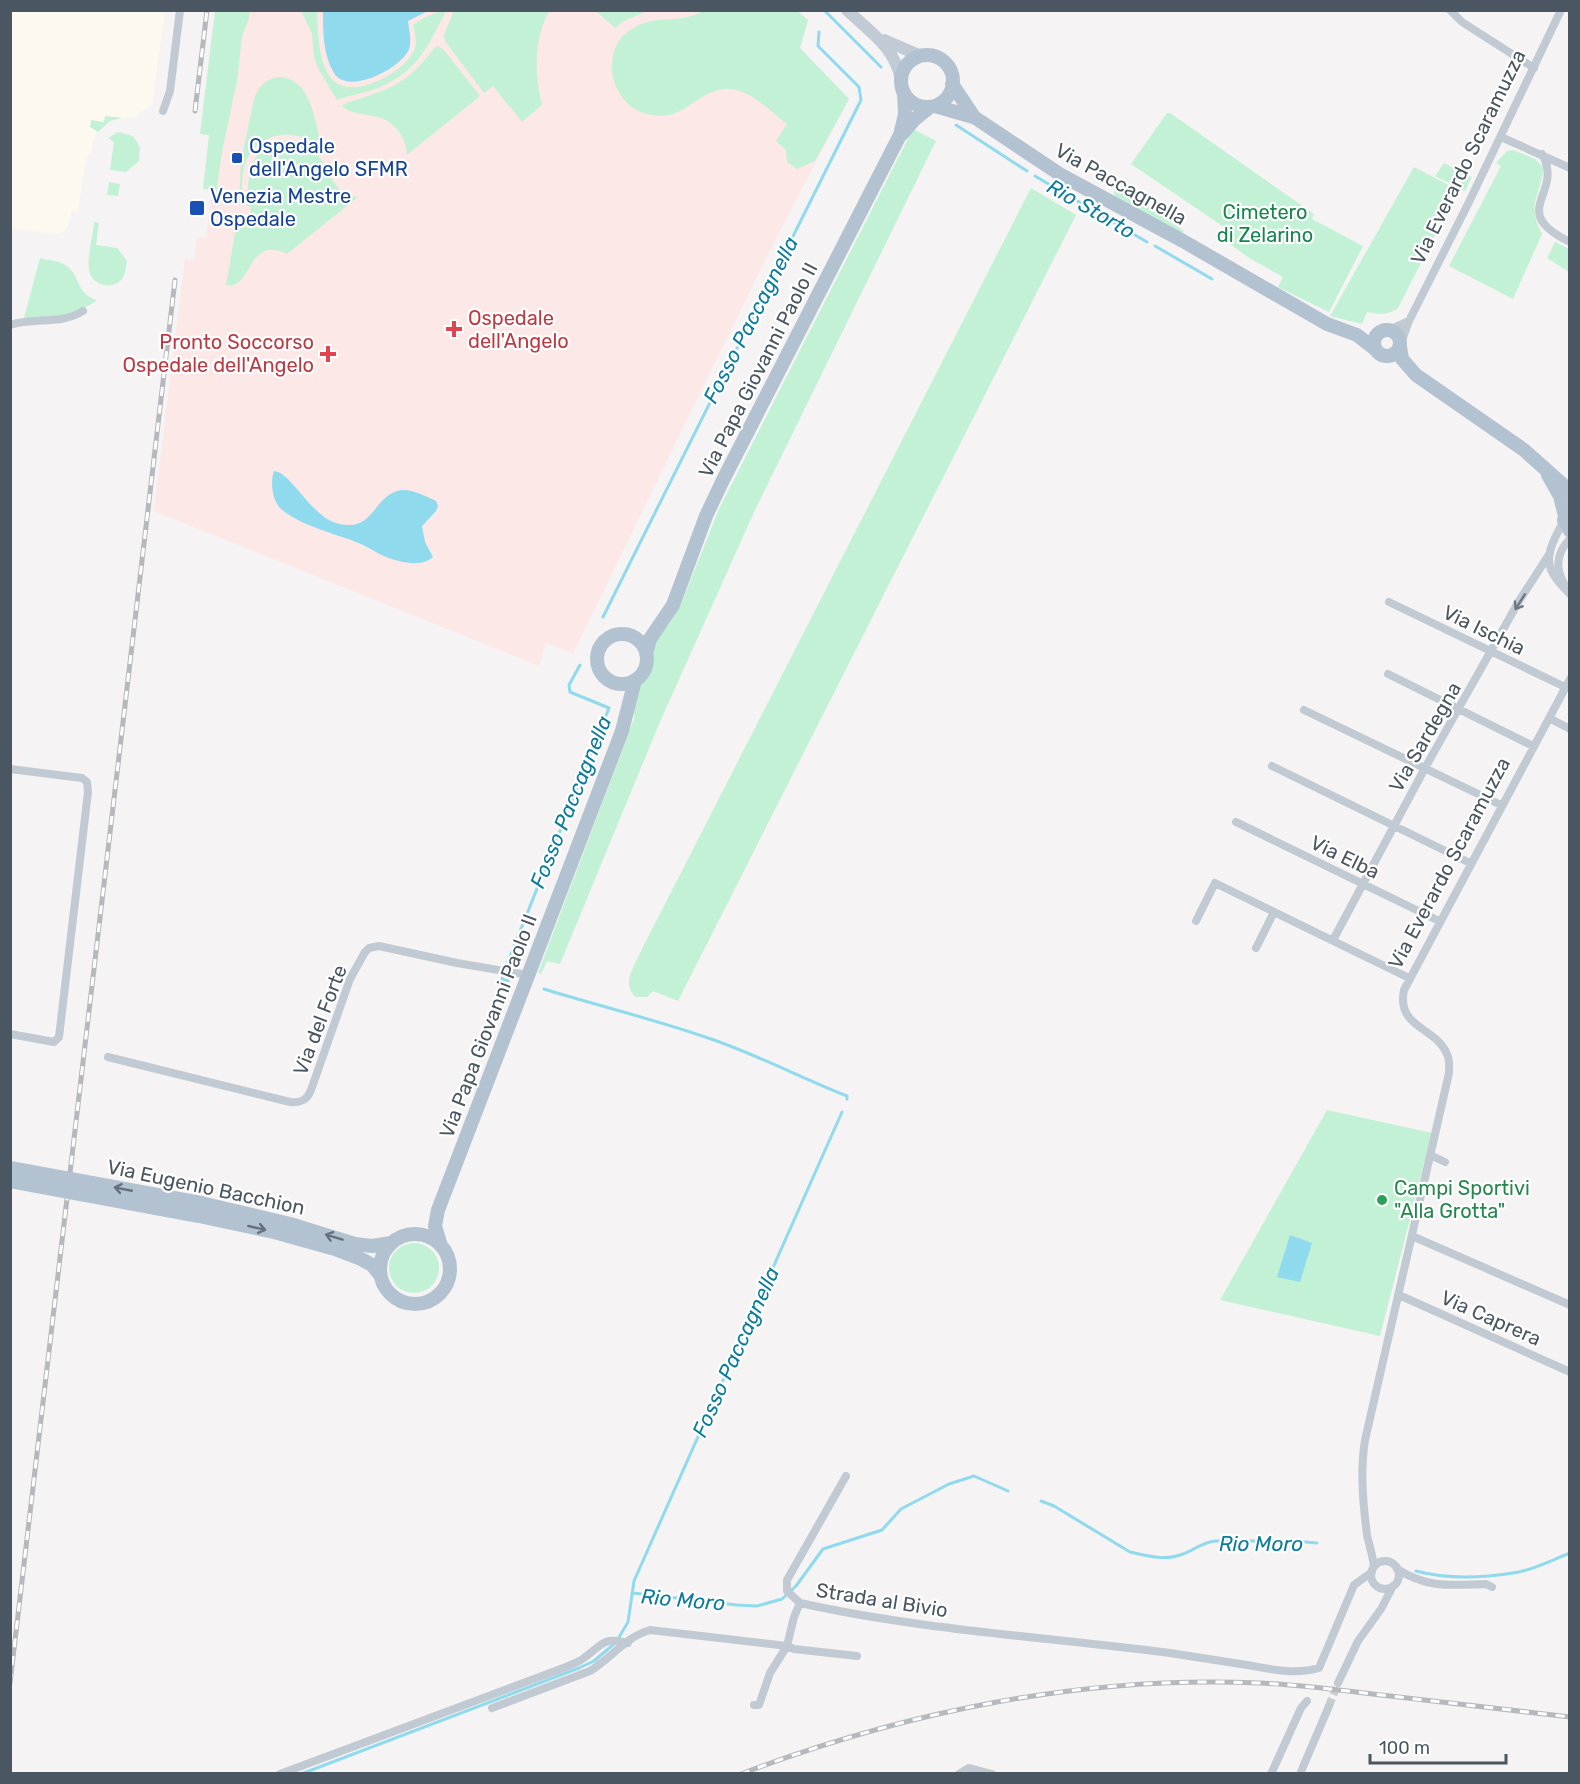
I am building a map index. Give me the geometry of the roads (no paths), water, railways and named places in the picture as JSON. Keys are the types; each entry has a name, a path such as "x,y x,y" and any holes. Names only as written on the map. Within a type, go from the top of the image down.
{"main road":[{"path":"847,10 876,37 894,58 902,87 915,104 932,106 947,97 952,84 951,72 944,62 932,56 921,56 905,66 902,87"},
{"path":"876,37 921,56"},
{"name":"Via Paccagnella","path":"952,84 974,117"},
{"name":"Via Papa Giovanni Paolo II","path":"646,653 650,639 673,605 706,516 723,480 900,135 905,114 902,87"},
{"name":"Via Papa Giovanni Paolo II","path":"900,135 932,106"},
{"name":"Via Paccagnella","path":"932,106 946,107 974,117 1061,175 1335,327 1357,335 1379,352"},
{"name":"Via Paccagnella","path":"1315,316 1386,330"},
{"path":"1416,375 1402,359 1396,333 1386,330 1375,338 1379,352 1497,430 1540,464 1569,491"},
{"path":"1379,352 1394,355 1400,345"},
{"path":"1540,464 1560,496 1567,519"},
{"path":"626,722 622,694 613,682 604,676 597,661 599,649 611,637 619,634 648,633 659,626"},
{"path":"613,682 626,684 635,680 645,669 646,653 642,643 630,635"},
{"name":"Via Papa Giovanni Paolo II","path":"441,1246 435,1227 438,1210 626,722 635,680"},
{"name":"Via Eugenio Bacchion","path":"10,1168 200,1210 335,1249 368,1263 380,1275"},
{"name":"Via Eugenio Bacchion","path":"10,1181 267,1218 361,1245 391,1243"},
{"name":"Via Papa Giovanni Paolo II","path":"411,1234 429,1221 438,1210"},
{"path":"411,1234 427,1236 441,1246 448,1262 449,1276 444,1288 432,1299 415,1304 401,1301 389,1293 380,1275 381,1258 391,1243 402,1236 411,1234"}],"street":[{"path":"163,111 170,91 180,10"},
{"path":"1450,10 1462,22 1534,68"},
{"name":"Via Everardo Scaramuzza","path":"1400,345 1561,10"},
{"path":"1501,137 1542,154 1569,170"},
{"path":"1542,154 1548,165 1549,177 1539,204 1541,222 1545,228 1569,242"},
{"path":"1549,177 1561,168 1569,170"},
{"path":"10,325 23,321 64,320 83,311"},
{"path":"1386,330 1410,321"},
{"path":"1567,519 1550,553 1549,565 1552,576 1569,594"},
{"path":"1569,539 1561,550 1558,562 1561,579 1569,594"},
{"name":"Via Sardegna","path":"1333,940 1425,768 1519,601 1550,553"},
{"name":"Via Ischia","path":"1389,602 1491,652 1567,683"},
{"path":"1388,675 1533,746"},
{"name":"Via Everardo Scaramuzza","path":"1373,1570 1372,1549 1367,1534 1362,1495 1362,1457 1371,1407 1449,1076 1447,1053 1438,1041 1411,1021 1405,1013 1402,997 1409,978 1567,683"},
{"path":"1304,710 1502,805"},
{"path":"1549,718 1569,729"},
{"path":"1272,765 1470,863"},
{"path":"10,770 85,779 88,792 59,1037 54,1042 10,1034"},
{"name":"Via Elba","path":"1236,822 1439,921"},
{"path":"1196,921 1215,883 1409,978"},
{"path":"1256,948 1274,912"},
{"name":"Via del Forte","path":"108,1057 290,1102 301,1102 311,1090 350,979 369,948 379,946 528,975"},
{"path":"1430,1155 1445,1162"},
{"path":"1412,1236 1569,1305"},
{"name":"Via Caprera","path":"1399,1295 1569,1372"},
{"path":"793,1597 787,1580 846,1476"},
{"path":"1372,1549 1385,1562 1391,1563 1412,1578 1442,1585 1486,1584 1491,1587"},
{"path":"1352,1591 1357,1582 1385,1562"},
{"path":"1338,1683 1362,1635 1396,1583 1397,1569"},
{"path":"1373,1570 1376,1585 1384,1602"},
{"path":"1352,1591 1364,1584 1386,1589 1412,1578"},
{"name":"Strada al Bivio","path":"787,1647 794,1617 793,1597 842,1612 914,1623 1170,1653 1287,1671 1309,1671 1319,1668 1352,1591"},
{"path":"280,1773 566,1667 582,1660 601,1643 622,1641 644,1632 657,1630 857,1656"},
{"path":"492,1708 590,1671 603,1664 622,1641"},
{"path":"754,1705 759,1705 770,1673 787,1647"},
{"path":"1271,1773 1301,1708 1307,1701"},
{"path":"1300,1773 1329,1706"},
{"path":"959,1773 969,1768 992,1773"}],"water":[{"path":"323,10 428,11 408,21 409,49 396,64 374,77 351,82 341,79 330,66 324,44"},
{"path":"274,471 287,478 318,512 336,523 358,524 365,520 389,495 397,491 412,491 436,501 438,506 436,511 422,526 425,542 433,557 417,563 394,560 289,515 281,509 274,496 272,485"},
{"path":"1290,1235 1312,1243 1300,1282 1277,1277"}],"waterway":[{"name":"Rio Storto","path":"824,10 881,67"},
{"name":"Fosso Paccagnella","path":"603,617 861,100 859,87 818,46 819,32"},
{"name":"Rio Storto","path":"956,125 1027,171"},
{"name":"Rio Storto","path":"1035,176 1147,242"},
{"name":"Rio Storto","path":"1155,246 1212,279"},
{"name":"Fosso Paccagnella","path":"507,964 609,708 570,692 569,685 580,665"},
{"name":"Fosso Paccagnella","path":"504,974 502,979 508,981"},
{"name":"Fosso Paccagnella","path":"544,989 728,1045 847,1096 847,1099"},
{"name":"Fosso Paccagnella","path":"618,1639 628,1622 634,1581 842,1112"},
{"name":"Rio Moro","path":"633,1593 757,1606 782,1599 796,1586 823,1549 882,1530 901,1509 949,1484 974,1476 1008,1491"},
{"name":"Rio Moro","path":"1041,1501 1054,1506 1130,1552 1150,1556 1177,1556 1215,1541 1317,1543"},
{"name":"Rio Moro","path":"1416,1571 1451,1576 1501,1575 1527,1570 1570,1553"},
{"name":"Rio Moro","path":"301,1774 579,1668 594,1661 614,1644"}],"tunnel":[{"path":"1329,1706 1338,1683"}],"railway":[{"path":"195,111 207,10"},
{"path":"10,1683 175,280"},
{"path":"741,1774 866,1732 930,1716 996,1702 1127,1685 1193,1682 1275,1684 1570,1717"}],"place":[{"name":"Ospedale dell'Angelo SFMR","path":"237,158"},
{"name":"Venezia Mestre Ospedale","path":"197,208"},
{"name":"Ospedale dell'Angelo","path":"454,329"},
{"name":"Pronto Soccorso Ospedale dell'Angelo","path":"328,354"},
{"name":"Campi Sportivi \"Alla Grotta\"","path":"1382,1200"}],"park label":[{"name":"Cimetero di Zelarino","path":"1265,224"}]}
